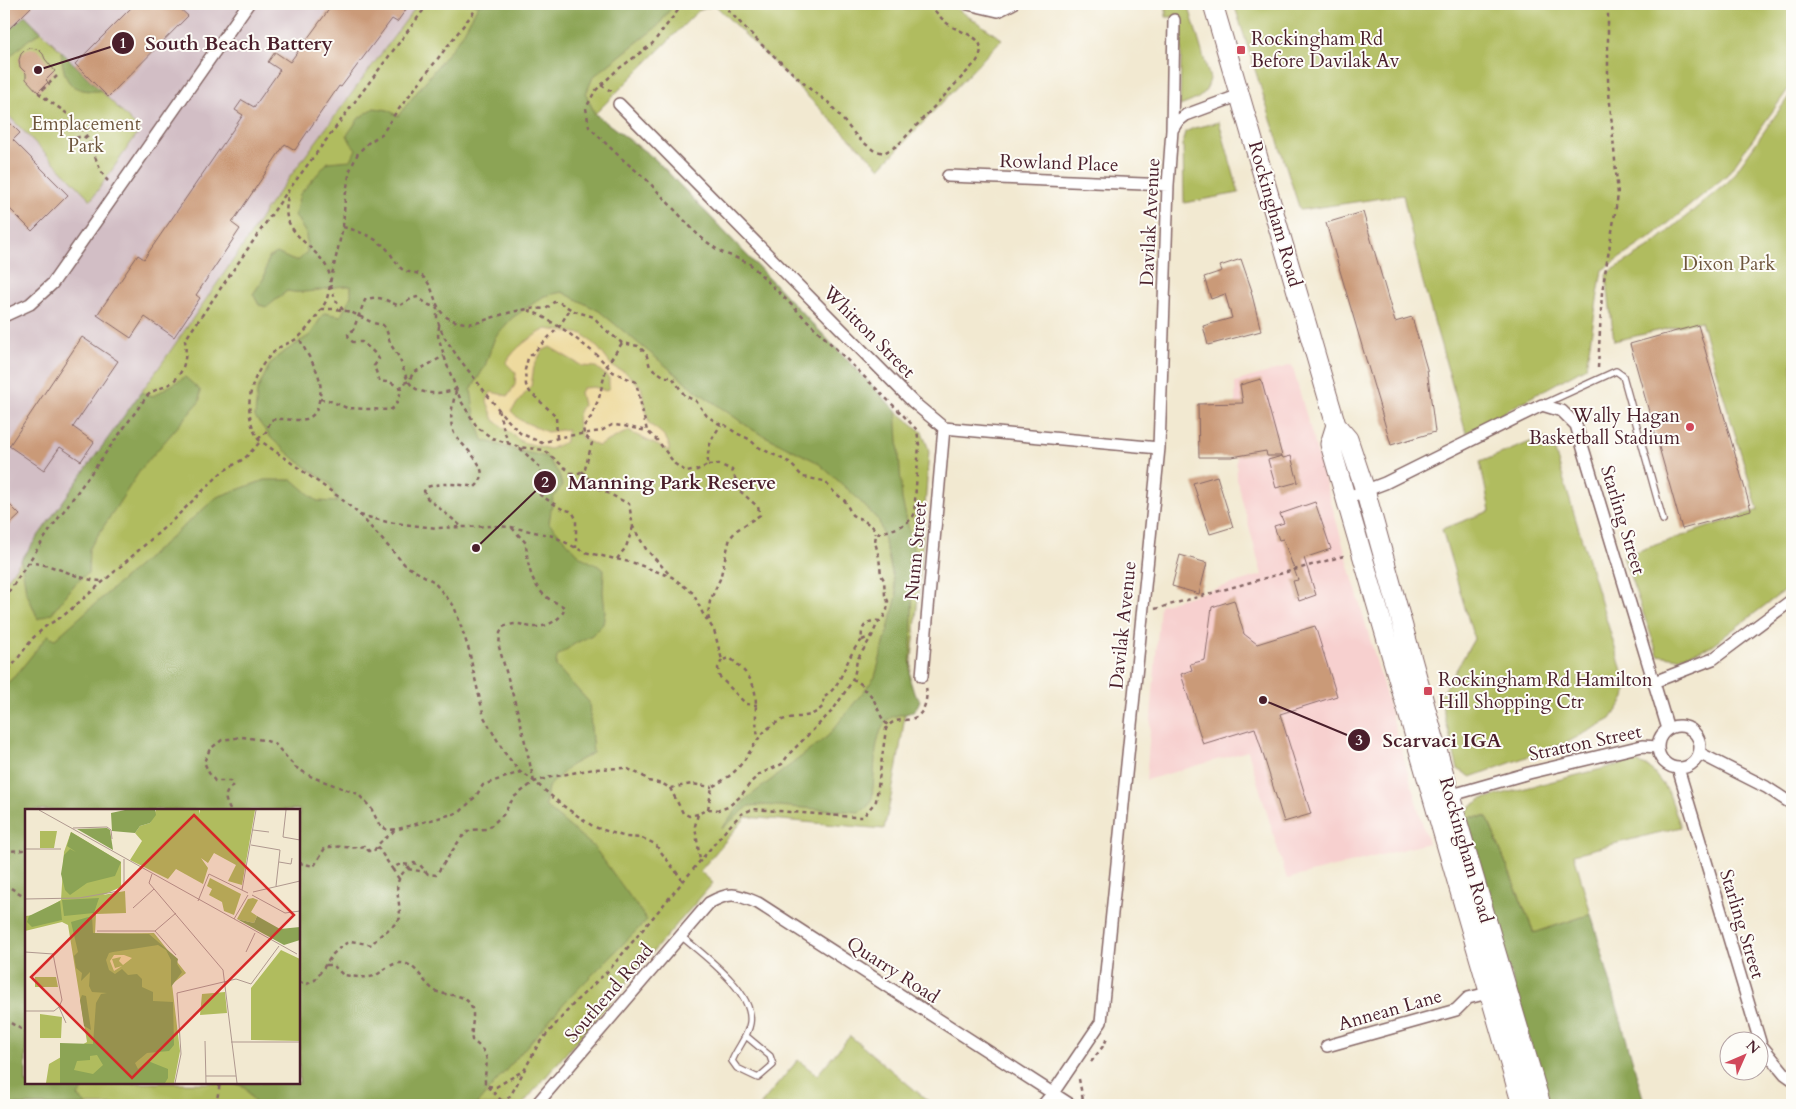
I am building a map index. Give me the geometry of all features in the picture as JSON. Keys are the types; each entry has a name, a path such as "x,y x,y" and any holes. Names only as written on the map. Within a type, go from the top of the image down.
{"main road":[{"name":"Rockingham Road","path":"1213,4 1336,425 1348,439 1365,490 1442,798 1488,993 1522,1105"},
{"name":"Rockingham Road","path":"1336,425 1330,444 1346,498 1541,1105"}],"street":[{"path":"4,316 30,304 46,291 248,4"},
{"path":"968,4 998,11 1012,4"},
{"name":"Davilak Avenue","path":"1043,1105 1101,1022 1159,448 1168,185 1172,130 1174,20"},
{"path":"1172,130 1177,122 1186,116 1240,94"},
{"name":"Whitton Street","path":"619,104 913,402 944,428"},
{"name":"Rowland Place","path":"948,176 1168,185"},
{"path":"1346,498 1385,483 1542,405"},
{"name":"Starling Street","path":"1542,405 1562,411 1576,425 1668,729"},
{"path":"944,428 1159,448"},
{"name":"Nunn Street","path":"922,676 944,428"},
{"path":"1654,682 1713,659 1792,600"},
{"path":"1682,726 1694,733 1698,739 1699,753 1691,764 1678,768 1666,764 1659,753 1658,747 1663,734 1668,729 1682,726"},
{"name":"Stratton Street","path":"1442,798 1529,773 1642,746 1658,747"},
{"path":"1699,753 1766,786 1792,804"},
{"name":"Starling Street","path":"1678,768 1761,1045 1785,1074 1792,1079"},
{"name":"Quarry Road","path":"709,903 722,896 738,895 758,904 1071,1105"},
{"name":"Southend Road","path":"536,1105 709,903"},
{"name":"Annean Lane","path":"1327,1046 1456,1010 1468,998 1488,993"}],"lane":[{"path":"1542,405 1616,371 1622,376 1663,520"},
{"path":"680,936 725,974 740,991 746,1003 750,1021 746,1036 732,1061 737,1068 758,1078 773,1065 772,1060 770,1056 746,1036"}],"path":[{"path":"4,599 27,563 147,396 152,390 170,384 180,374 187,354 185,340 288,191 428,4"},
{"path":"480,4 392,118 383,133 368,143 358,153 350,170 345,198 343,227 327,300 300,337 277,348 260,369 249,399 248,411 251,427 260,440 339,497 359,514 406,566 433,581 454,606 469,650 484,717 504,752 520,772 594,828 642,838 655,844 683,881"},
{"path":"683,4 652,44 617,70 595,91 586,108 589,128 646,179 699,236 719,251 750,263 917,430 919,445 914,515 910,522 892,530 876,534"},
{"path":"722,4 796,76 829,103 858,138 873,150 884,153 898,145 978,61 981,54 981,47 977,40 948,24 928,4"},
{"path":"1599,379 1598,362 1602,292 1618,196 1608,80 1608,4"},
{"path":"57,76 39,93 80,126 88,138 106,179 118,188"},
{"path":"76,138 82,136 88,138"},
{"path":"288,191 286,215 291,226 300,239 325,264 329,271 330,283 335,299 343,310"},
{"path":"343,227 385,246 404,270 421,275 430,288 437,308 437,319 443,335 503,415 520,433 542,443 557,438 600,431 612,425 624,426 647,431 658,440 675,464 687,472 708,465 719,464 732,470 740,491 758,507 760,515 737,530 730,538 724,566 710,601 708,615 710,624"},
{"path":"401,389 395,384 386,381 380,382 374,366 379,359 376,353 368,349 362,342 353,342 349,339 348,334 353,330 365,300 371,297 383,299 399,306 411,299 418,298 437,308 446,317 464,323 479,323 494,317 527,309 546,309 554,302 594,317 602,327 622,342 638,346 646,353 650,367 665,378 672,377 685,396 696,401 707,416 721,424 725,424 758,447 789,462 802,477 824,481 845,501 852,515 873,527 876,534 875,542 881,575 884,580 885,595 888,601 883,618 856,660 852,680 833,710 795,748 782,764 760,774 751,782 741,796 728,807 719,810 708,809 689,816 684,812 670,788 663,784 648,781 643,776 626,768 594,769 551,776 534,782 514,797 504,815 487,829 470,830 461,838 436,875 407,869"},
{"path":"321,309 351,312 373,323 383,325 387,331 390,343 398,354 408,382 415,388 427,393 444,393 456,389"},
{"path":"527,309 559,327 597,354 613,372 636,382 647,431"},
{"path":"557,438 556,416 530,392 526,385 525,370 528,358 559,327 570,309"},
{"path":"439,325 438,336 456,389 477,427 492,438 519,447 544,450 571,473 579,474 585,469 592,443 584,434 583,427 591,417 599,398 607,365 622,342"},
{"path":"4,677 33,638 46,626 63,616 174,519 222,472 245,458 266,432 272,420 281,418 295,421 309,418 317,410 320,399 321,380 300,337"},
{"path":"320,399 328,400 347,408 390,410 394,407 399,397 402,384 408,382 413,372 444,356"},
{"path":"456,389 451,419 453,432 474,456 482,473 480,482 475,487 449,482 436,484 427,487 424,491 427,498 462,527"},
{"path":"496,406 508,443"},
{"path":"708,465 707,451 712,438 721,424"},
{"path":"519,447 540,468 544,480 540,495 562,509 573,513 576,520 576,548"},
{"path":"582,471 596,487 629,504 634,527 646,549 672,577 694,593 714,630 722,660 718,668 719,676 746,704 757,705"},
{"path":"359,514 387,522 436,528 510,527 553,536 584,552 634,563 672,577"},
{"path":"510,527 526,543 527,565 535,582 545,596 566,608 560,617 552,622 536,627 518,623 503,627 500,633 499,647 522,728 534,782"},
{"path":"617,559 626,547 634,527"},
{"path":"1154,610 1352,554"},
{"path":"27,563 46,565 91,581 104,580"},
{"path":"862,640 861,634 864,624 880,622"},
{"path":"670,788 692,784 712,787 737,770 758,737 778,722 802,716 812,716 824,705 823,698 832,693 836,687 853,650 862,640 872,636"},
{"path":"722,660 730,658 743,669 755,687 758,737"},
{"path":"326,964 333,965 343,975 362,977 374,976 396,963 404,963 420,974 433,990 443,994 462,996 473,1008 472,1040 484,1051 487,1068 485,1084 504,1104 539,1043 577,1000 609,970 700,860 741,814 753,809 863,817 876,801 886,729 894,721 915,718 922,712 928,695 922,676"},
{"path":"852,680 856,680 862,685 863,689 869,692 883,722 888,726"},
{"path":"230,809 224,798 225,793 233,785 230,780 215,781 204,762 210,749 222,740 242,736 275,744 295,767 312,777 358,794 371,808 379,824 387,830 460,812 476,796 483,785 520,772"},
{"path":"708,809 712,787"},
{"path":"698,814 695,826 700,860"},
{"path":"300,862 314,866 325,848 333,845 356,848 364,846 369,851 374,851 381,840 391,835 395,829"},
{"path":"377,846 388,866 399,879"},
{"path":"4,851 25,850"},
{"path":"393,870 395,866 401,864 411,865 414,863 420,865 426,872"},
{"path":"300,982 311,983 343,945 351,941 372,945 376,937 395,926 400,918 396,886 399,879 411,865"},
{"path":"4,884 25,896"},
{"path":"4,1019 25,1031"},
{"path":"487,1086 496,1087 523,1071"},
{"path":"216,1105 220,1084"}],"shaded area":[{"path":"4,4 418,4 266,209 249,237 162,363 4,584"},
{"path":"1292,365 1428,843 1287,879 1248,751 1146,780 1160,605 1262,575 1237,481 1235,382"}],"green space":[{"path":"418,4 950,4 1002,39 880,168 715,5 698,11 595,114 655,159 896,411 922,432 929,450 909,688 894,782 884,829 746,817 700,871 713,883 522,1105 4,1105 4,584 162,363 249,237 266,209"},
{"path":"479,4 674,4 658,26 593,77 586,94 595,114 655,159 896,411 902,499 914,552 910,680 914,693 920,700 912,712 891,718 881,730 876,751 872,799 870,804 864,809 859,812 763,805 749,806 721,829 745,800 828,736 875,677 897,596 879,521 854,495 817,462 753,430 694,389 599,311 562,292 544,296 512,318 495,337 485,366 471,390 475,416 483,440 547,457 559,474 562,486 553,498 549,523 581,557 604,569 603,592 605,612 603,624 592,635 557,656 556,666 589,702 593,753 571,765 548,787 545,806 594,847 647,920 564,1003 476,1105 256,1105 245,1087 237,1084 300,1084 300,809 25,809 25,1084 87,1084 78,1096 87,1105 4,1105 4,686 17,674 48,635 55,639 217,497 265,480 293,480 317,501 337,502 330,484 295,459 272,439 255,417 257,391 269,366 278,356 310,335 324,313 341,316 351,296 351,286 303,292 287,291 267,307 259,305 253,294 264,278 268,258 277,253 292,260 299,260 307,252 306,234 295,215 300,194 328,162 351,160 356,149 347,135 359,118 374,108 388,110 398,116 462,35"},
{"path":"1166,4 1188,4 1210,79 1206,90 1200,97 1180,106 1182,17 1166,17"},
{"path":"1234,4 1792,4 1792,84 1727,175 1654,235 1602,270 1586,367 1466,433 1422,279 1403,195 1300,210"},
{"name":"Emplacement Park","path":"25,15 140,130 91,200 4,111 4,36"},
{"path":"25,15 41,32 28,40 4,62 4,36"},
{"path":"61,51 101,91 82,90 70,83 64,71"},
{"name":"Dixon Park","path":"1792,92 1792,585 1710,647 1678,658 1658,655 1623,556 1758,510 1701,321 1614,341 1606,274 1648,248 1729,181"},
{"path":"1219,122 1239,193 1184,203 1183,140 1185,132"},
{"path":"185,377 200,390 200,401 141,469 89,549 88,573 75,584 52,613 38,619 26,591 21,560 141,392 153,396"},
{"path":"1543,437 1553,445 1627,687 1625,698 1611,719 1568,742 1471,777 1458,769 1440,698 1474,639 1442,529 1490,511 1480,462"},
{"path":"1633,761 1649,767 1668,791 1681,827 1574,854 1591,914 1534,933 1487,817 1464,817 1471,806 1482,799"},
{"path":"1464,817 1487,817 1534,933 1591,914 1645,1105 1549,1105"},
{"path":"850,1036 933,1105 760,1105 798,1060 817,1075"}],"sand":[{"path":"546,329 583,334 599,349 613,367 625,372 641,387 649,424 666,438 669,451 628,431 598,446 582,438 578,421 578,414 583,405 580,392 583,388 594,387 606,391 609,388 609,378 596,367 582,366 550,347 542,351 534,366 531,386 511,411 520,420 547,432 568,429 565,442 550,449 522,442 494,420 487,401 491,392 508,396 515,385 516,373 506,363 519,347"}],"building":[{"path":"4,4 34,4 4,34"},
{"path":"135,4 175,4 188,16 108,97 75,64"},
{"path":"333,4 410,4 397,22 392,19 341,87 339,86 295,150 285,144 232,223 240,229 196,295 200,298 174,337 145,317 131,338 97,315 138,255 144,259 243,115 235,110 242,100 254,107 280,70 268,62 275,52 290,62"},
{"path":"26,49 39,50 43,54 55,71 38,92 26,79 26,73 20,67 19,60 21,54"},
{"path":"4,117 20,133 13,140 68,195 32,231 4,203"},
{"path":"1363,212 1395,322 1412,317 1427,369 1435,432 1391,445 1326,223"},
{"path":"1241,259 1252,291 1261,331 1208,345 1203,326 1232,318 1225,294 1211,299 1204,277 1222,271 1220,266"},
{"name":"Wally Hagan Basketball Stadium","path":"1698,325 1751,510 1682,529 1630,344"},
{"path":"82,337 118,361 73,427 94,442 81,461 60,447 44,470 9,446"},
{"path":"1261,379 1282,456 1267,456 1266,451 1232,457 1199,457 1198,404 1243,403 1240,385"},
{"path":"1282,456 1283,458 1291,456 1298,482 1276,488 1268,460"},
{"path":"1217,476 1233,527 1210,534 1193,483"},
{"path":"4,499 20,515 4,530"},
{"path":"1315,502 1331,549 1304,558 1316,595 1299,601 1293,581 1298,580 1283,539 1279,540 1274,526 1284,523 1280,514"},
{"path":"1180,555 1207,563 1199,594 1172,586"},
{"path":"1234,600 1244,634 1257,644 1315,626 1337,696 1280,714 1311,814 1284,822 1255,728 1203,744 1181,674 1192,670 1190,664 1205,660 1212,607"}],"place":[{"name":"Rockingham Rd Before Davilak Av","path":"1241,50"},
{"name":"South Beach Battery","path":"38,70"},
{"name":"Wally Hagan Basketball Stadium","path":"1690,427"},
{"name":"Manning Park Reserve","path":"476,548"},
{"name":"Rockingham Rd Hamilton Hill Shopping Ctr","path":"1428,691"},
{"name":"Scarvaci IGA","path":"1263,700"}]}
